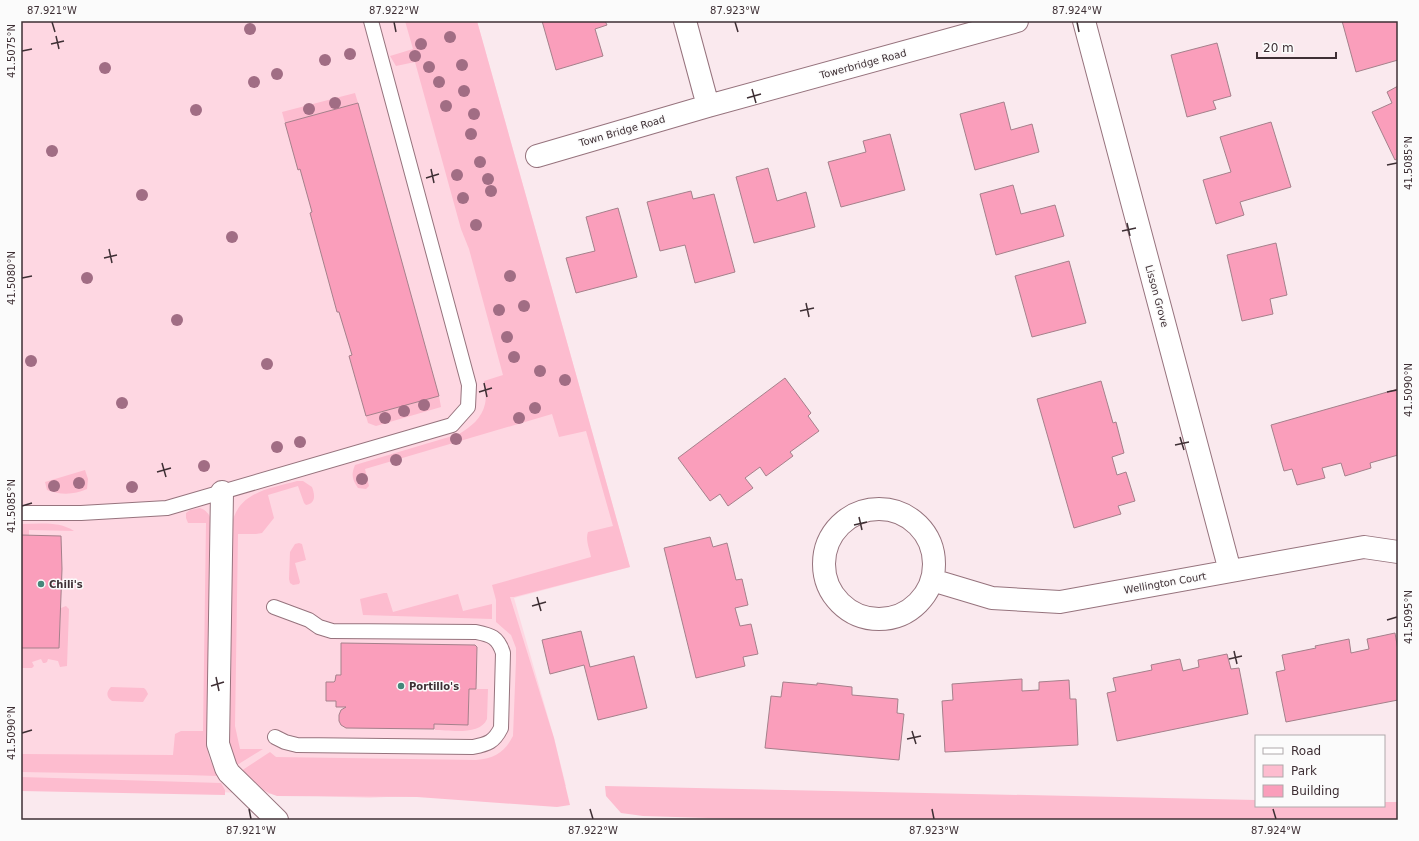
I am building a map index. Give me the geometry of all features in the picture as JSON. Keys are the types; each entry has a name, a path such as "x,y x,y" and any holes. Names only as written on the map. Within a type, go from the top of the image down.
{"street":[{"path":"684,21 708,106"},
{"name":"Towerbridge Road","path":"708,106 1017,21"},
{"name":"Lisson Grove","path":"1084,21 1230,571"},
{"name":"Town Bridge Road","path":"537,156 708,106"},
{"path":"222,492 218,744 229,774 277,820"},
{"path":"879,509 898,512 914,521 926,535 934,552 935,570 932,580 930,588 919,603 904,614 886,620 867,619 850,613 836,601 827,585 823,568 825,549 832,533 845,520 862,512 879,509"},
{"name":"Wellington Court","path":"932,580 992,598 1060,602 1364,547 1398,552"}],"lane":[{"path":"21,512 82,513 167,508 452,425 468,407 469,384 371,21"},
{"path":"274,607 309,620 319,627 332,631 476,632 494,638 500,644 503,653 501,728 496,738 486,745 473,747 297,745 284,742 275,737"}],"shaded area":[{"path":"21,21 477,21 630,567 514,598 554,738 566,786 370,798 215,792 21,789"}],"green space":[{"path":"405,21 477,21 630,567 510,597 554,738 570,805 557,807 417,797 277,796 257,786 241,771 270,752 276,757 476,760 489,758 498,754 506,747 513,736 516,648 511,635 496,622 496,600 492,585 591,557 587,542 588,532 613,526 586,431 559,437 552,414 365,469 369,486 366,489 358,488 353,479 355,465 459,434 468,428 479,418 484,409 486,398 484,381 503,375 469,249 461,229 415,62 396,66 390,56 413,49"},
{"path":"355,93 358,103 285,123 282,112"},
{"path":"439,396 441,407 376,426 368,423 366,416"},
{"path":"85,470 88,479 87,489 67,494 47,490 45,482"},
{"path":"297,481 303,481 312,487 314,498 312,502 306,505 304,503 298,486 268,495 274,518 262,533 238,534 235,726 240,749 263,749 237,765 231,751 229,736 232,524 235,513 248,498 267,489"},
{"path":"200,508 207,512 211,519 207,747 209,757 217,776 21,772 21,754 173,755 175,734 181,731 203,731 206,523 188,523 186,518 186,513 190,510"},
{"path":"21,524 55,524 74,531 29,530 29,536 21,535"},
{"path":"295,544 302,544 306,560 295,563 300,582 299,584 293,585 290,583 289,579 290,552"},
{"path":"387,593 393,612 458,594 463,611 492,604 492,619 363,615 360,599"},
{"path":"66,606 69,609 67,666 60,667 58,661 48,659 47,662 43,663 41,659 32,662 34,666 32,668 21,668 21,648 59,647 61,608"},
{"path":"111,687 144,688 148,694 143,702 112,701 107,694"},
{"path":"469,689 488,689 487,719 483,724 478,728 464,731 435,730 434,724 468,725"},
{"path":"21,777 221,783 225,790 225,795 21,791"},
{"path":"605,786 1255,800 1255,807 1385,807 1385,802 1398,802 1398,820 775,820 643,816 621,813 606,796"}],"building":[{"path":"542,21 605,21 607,25 595,29 603,56 556,70"},
{"path":"1342,21 1398,21 1398,60 1356,72"},
{"path":"1217,43 1231,96 1213,101 1216,109 1187,117 1171,55"},
{"path":"1398,86 1398,158 1395,160 1372,112 1392,103 1387,92"},
{"path":"1004,102 1011,130 1032,124 1039,152 975,170 960,114"},
{"path":"358,103 439,396 366,416 349,356 352,355 339,312 337,312 310,213 312,212 300,169 298,170 285,123"},
{"path":"1271,122 1291,187 1240,202 1244,215 1216,224 1203,180 1231,172 1220,137"},
{"path":"890,134 905,190 841,207 828,162 866,152 863,141"},
{"path":"768,168 777,201 806,192 815,227 754,243 736,177"},
{"path":"1013,185 1021,214 1055,205 1064,236 996,255 980,194"},
{"path":"691,191 693,199 714,194 735,272 695,283 685,245 660,251 647,202"},
{"path":"618,208 637,277 576,293 566,258 595,251 586,217"},
{"path":"1276,243 1287,295 1270,299 1273,314 1242,321 1227,255"},
{"path":"1069,261 1086,323 1032,337 1015,276"},
{"path":"785,378 811,413 808,416 819,431 790,452 793,456 766,476 760,467 745,478 753,488 728,506 720,494 710,501 678,458"},
{"path":"1101,381 1113,423 1116,422 1124,453 1112,457 1117,475 1126,472 1135,501 1118,506 1121,514 1074,528 1037,399"},
{"path":"1398,389 1398,455 1370,463 1371,468 1345,476 1341,463 1322,468 1325,478 1297,485 1292,469 1284,471 1271,425"},
{"name":"Chili's","path":"21,535 61,536 62,569 59,648 21,648"},
{"path":"710,537 713,547 727,543 736,580 742,579 748,605 735,608 740,626 751,624 758,654 743,657 745,666 696,678 664,548"},
{"path":"581,631 590,667 634,656 647,708 598,720 584,665 550,674 542,640"},
{"path":"1395,633 1398,650 1398,700 1286,722 1276,672 1285,670 1282,655 1349,639 1351,653 1369,649 1367,639"},
{"name":"Portillo's","path":"341,643 475,645 477,647 476,689 469,689 468,725 434,724 434,729 346,728 341,725 339,715 341,710 346,707 336,707 336,701 326,701 326,682 334,682 336,675 341,675"},
{"path":"1227,654 1231,669 1239,668 1248,714 1117,741 1107,693 1116,691 1113,678 1152,670 1151,665 1180,659 1183,671 1199,667 1198,660"},
{"path":"1022,679 1022,691 1039,690 1039,682 1069,680 1070,699 1076,699 1078,745 945,752 942,701 953,700 952,684"},
{"path":"783,682 817,685 817,683 852,687 852,695 898,699 897,713 904,714 899,760 765,748 771,696 781,697"}],"place":[{"name":"Chili's","path":"41,584"},
{"name":"Portillo's","path":"401,686"}]}
